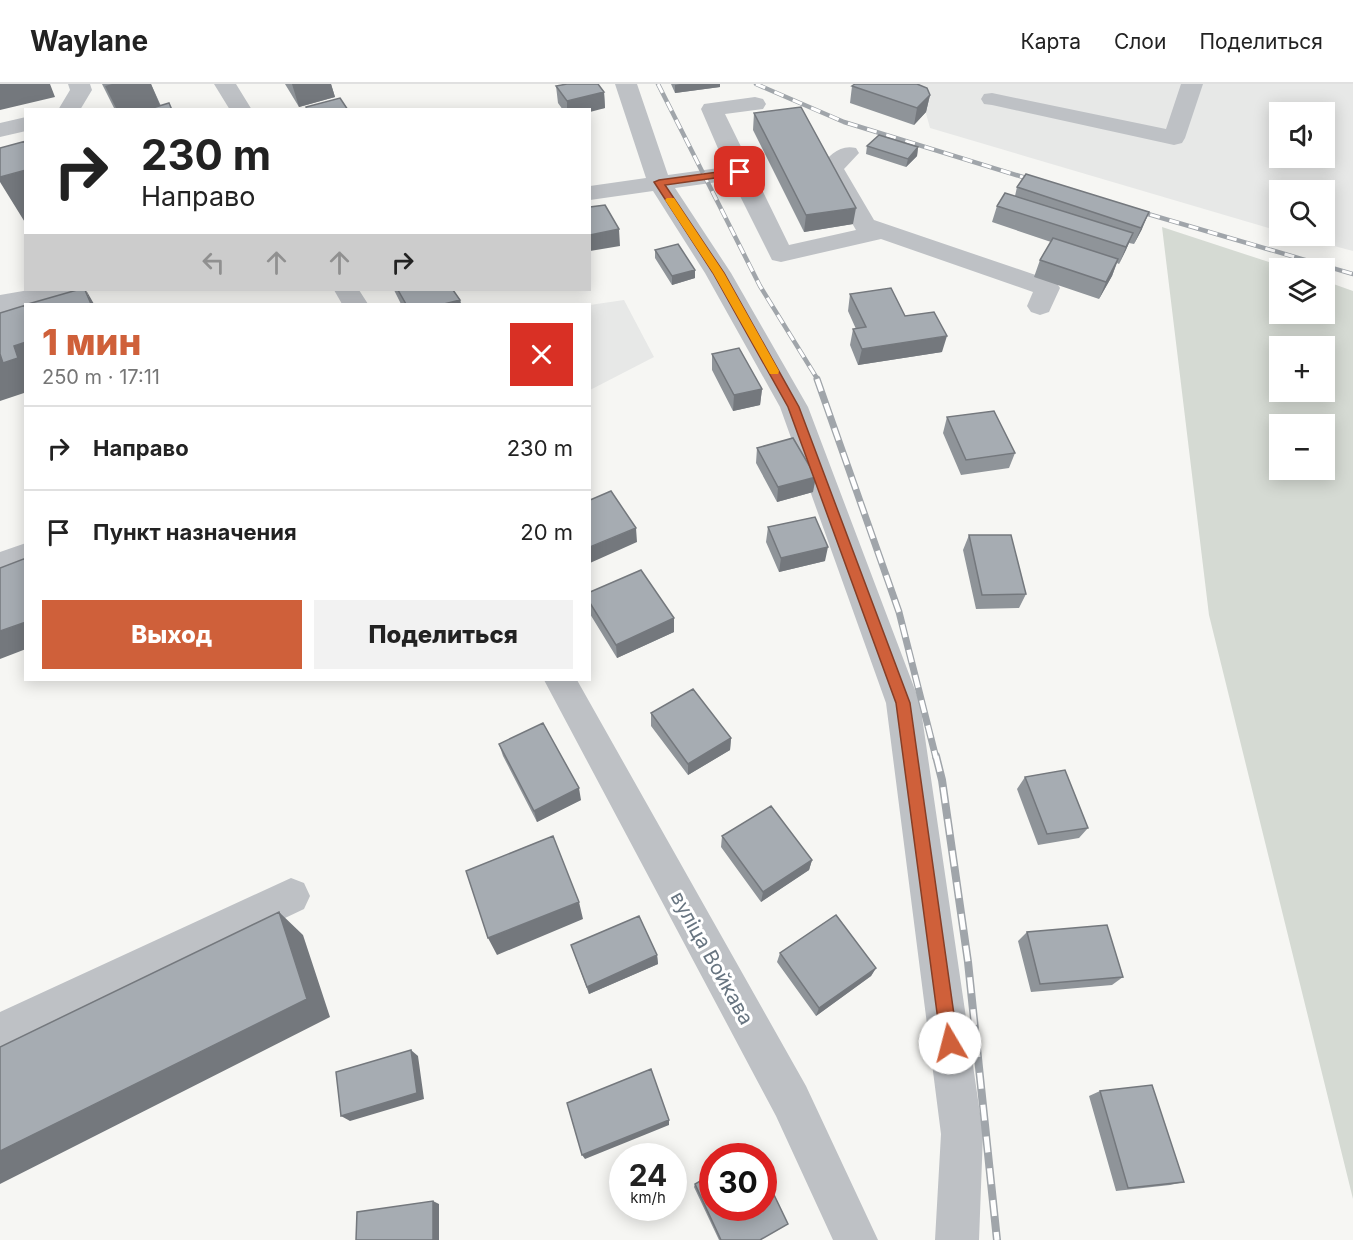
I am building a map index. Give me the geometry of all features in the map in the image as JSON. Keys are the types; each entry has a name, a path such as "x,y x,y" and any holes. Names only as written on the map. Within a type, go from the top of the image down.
{"street":[{"path":"70,108 81,90 79,84"},
{"path":"225,84 241,108"},
{"path":"626,84 659,182 718,273 794,407 903,703 962,1134 957,1240"},
{"path":"992,99 1174,138 1192,84"},
{"path":"755,104 712,109 781,254 871,235 832,168 848,153"},
{"path":"0,130 24,124"},
{"path":"591,193 740,172"},
{"path":"865,225 1047,288 1040,306"},
{"path":"0,304 52,291"},
{"path":"0,565 24,556"},
{"name":"вуліца Войкава","path":"561,681 791,1101 856,1240"},
{"path":"0,1033 291,896"}],"shaded area":[{"path":"918,84 1353,84 1353,251 1334,246 1335,180 1269,180 1269,228 930,128"},
{"path":"1162,227 1269,262 1269,324 1335,324 1335,285 1353,291 1353,1199 1209,615"},
{"path":"624,300 654,357 591,389 591,305"}],"building":[{"path":"598,84 604,92 567,101 556,86"},
{"path":"855,84 917,84 927,88 930,95 917,108 852,86"},
{"path":"340,98 347,108 306,108"},
{"path":"169,103 171,108 153,108"},
{"path":"801,107 856,208 806,215 754,113"},
{"path":"879,135 918,147 908,159 867,146"},
{"path":"24,142 24,171 0,177 0,148"},
{"path":"1026,174 1149,212 1141,228 1017,187"},
{"path":"1005,193 1133,233 1126,247 997,206"},
{"path":"605,205 619,229 591,235 591,207"},
{"path":"1053,238 1118,259 1106,282 1040,260"},
{"path":"678,244 695,270 672,276 655,250"},
{"path":"891,288 905,316 934,312 947,336 862,349 853,329 866,327 850,294"},
{"path":"74,291 85,291 91,303 32,303"},
{"path":"399,291 454,291 460,300 448,303 405,303"},
{"path":"24,306 24,343 14,346 18,358 3,363 0,354 0,313"},
{"path":"739,348 762,389 734,395 712,354"},
{"path":"994,411 1015,453 966,460 947,417"},
{"path":"793,438 816,477 778,487 757,448"},
{"path":"611,491 636,528 591,547 591,500"},
{"path":"815,517 828,547 781,558 768,527"},
{"path":"969,535 1011,535 1026,594 982,595"},
{"path":"24,559 24,623 0,631 0,568"},
{"path":"641,570 674,618 616,645 591,605 591,592"},
{"path":"693,689 731,738 688,764 651,713"},
{"path":"543,723 579,788 534,811 499,744"},
{"path":"1065,770 1088,828 1047,834 1025,777"},
{"path":"771,806 812,860 763,892 722,836"},
{"path":"553,836 579,902 488,938 466,871"},
{"path":"279,912 307,999 0,1151 0,1047"},
{"path":"836,915 876,968 819,1008 780,953"},
{"path":"639,916 657,955 587,987 571,945"},
{"path":"1107,925 1123,977 1040,984 1027,932"},
{"path":"411,1050 417,1093 341,1116 336,1072"},
{"path":"651,1069 669,1120 582,1155 567,1103"},
{"path":"1152,1085 1184,1182 1128,1188 1100,1091"},
{"path":"433,1201 433,1240 356,1240 357,1212"},
{"path":"777,1201 788,1224 760,1240 721,1240 712,1221 777,1221"}],"railway":[{"path":"658,84 760,286 818,380"},
{"path":"756,84 844,122 1039,182"},
{"path":"1131,209 1353,274"},
{"path":"817,379 899,612 936,758"},
{"path":"936,756 942,780 968,962 997,1240"}],"slow traffic":[{"path":"670,200 718,273 774,371"}],"route":[{"path":"740,172 659,182 718,273 794,407 903,703 950,1043"}]}
